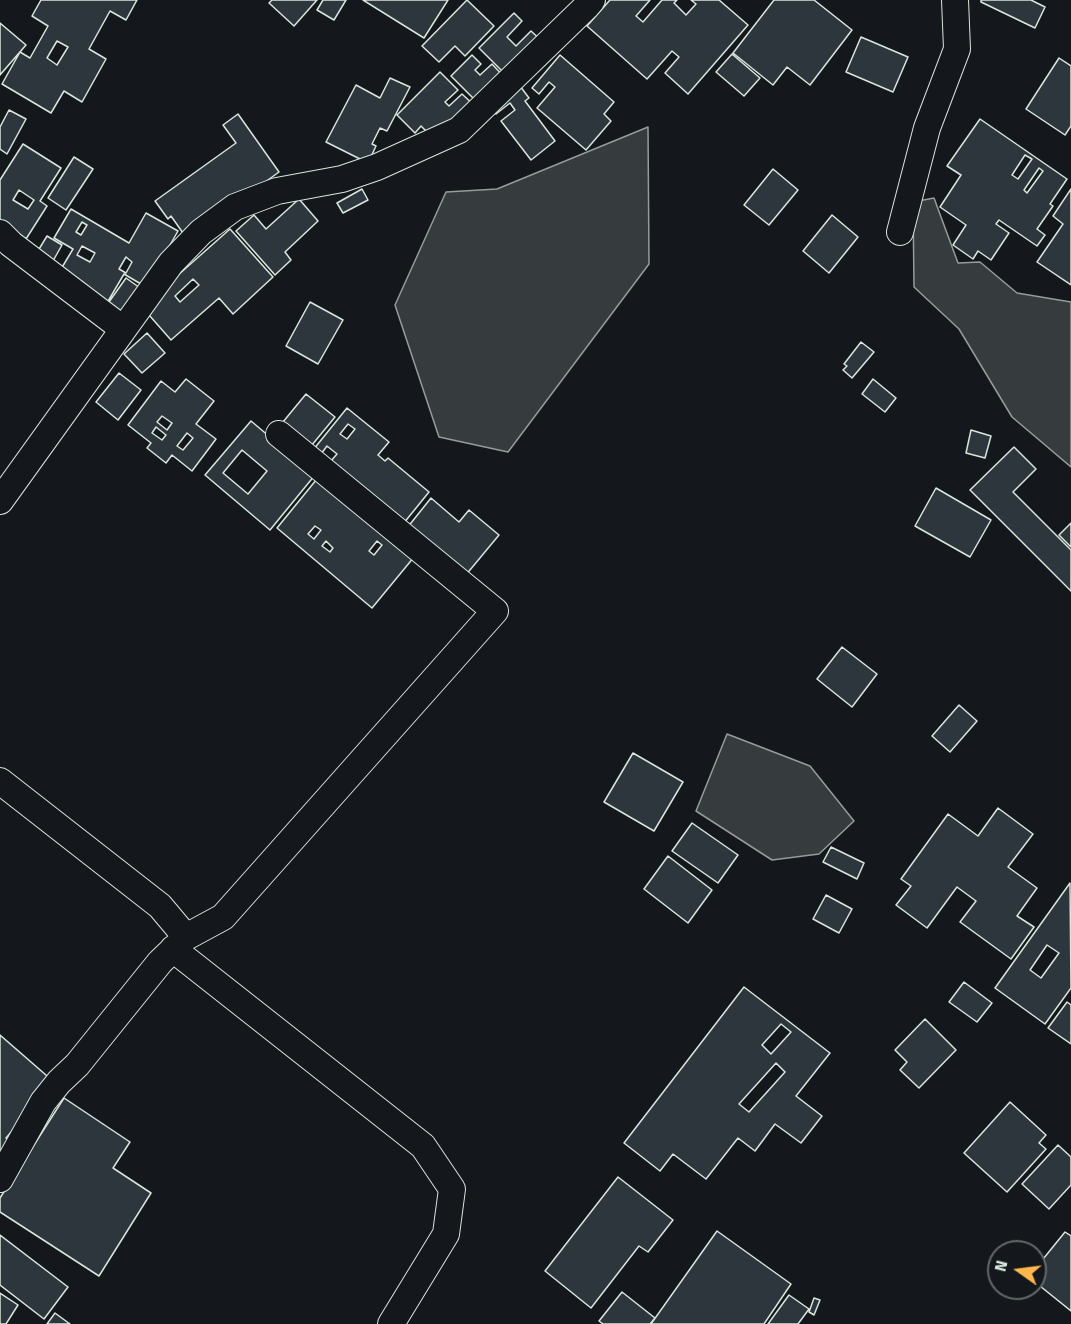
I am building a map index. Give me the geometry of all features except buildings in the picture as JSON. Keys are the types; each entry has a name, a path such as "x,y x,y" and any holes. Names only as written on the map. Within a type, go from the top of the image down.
{"street":[{"path":"0,501 171,263 201,232 235,207 277,191 342,178 368,170 459,130 592,0"},
{"path":"900,232 927,128 957,49 955,0"},
{"path":"0,233 11,244 123,328"},
{"path":"0,1179 48,1095 58,1082 77,1065 145,980 179,943 223,917 495,610 279,434"},
{"path":"0,781 160,906 179,943 423,1146 452,1189 446,1234 391,1324"}],"shaded area":[{"path":"648,127 649,264 508,452 439,437 395,305 446,192 497,189"},
{"path":"934,198 958,263 980,262 1017,293 1071,302 1071,467 1012,417 959,329 914,287 913,202"},
{"path":"727,734 810,766 854,821 819,854 772,860 696,811"}]}
